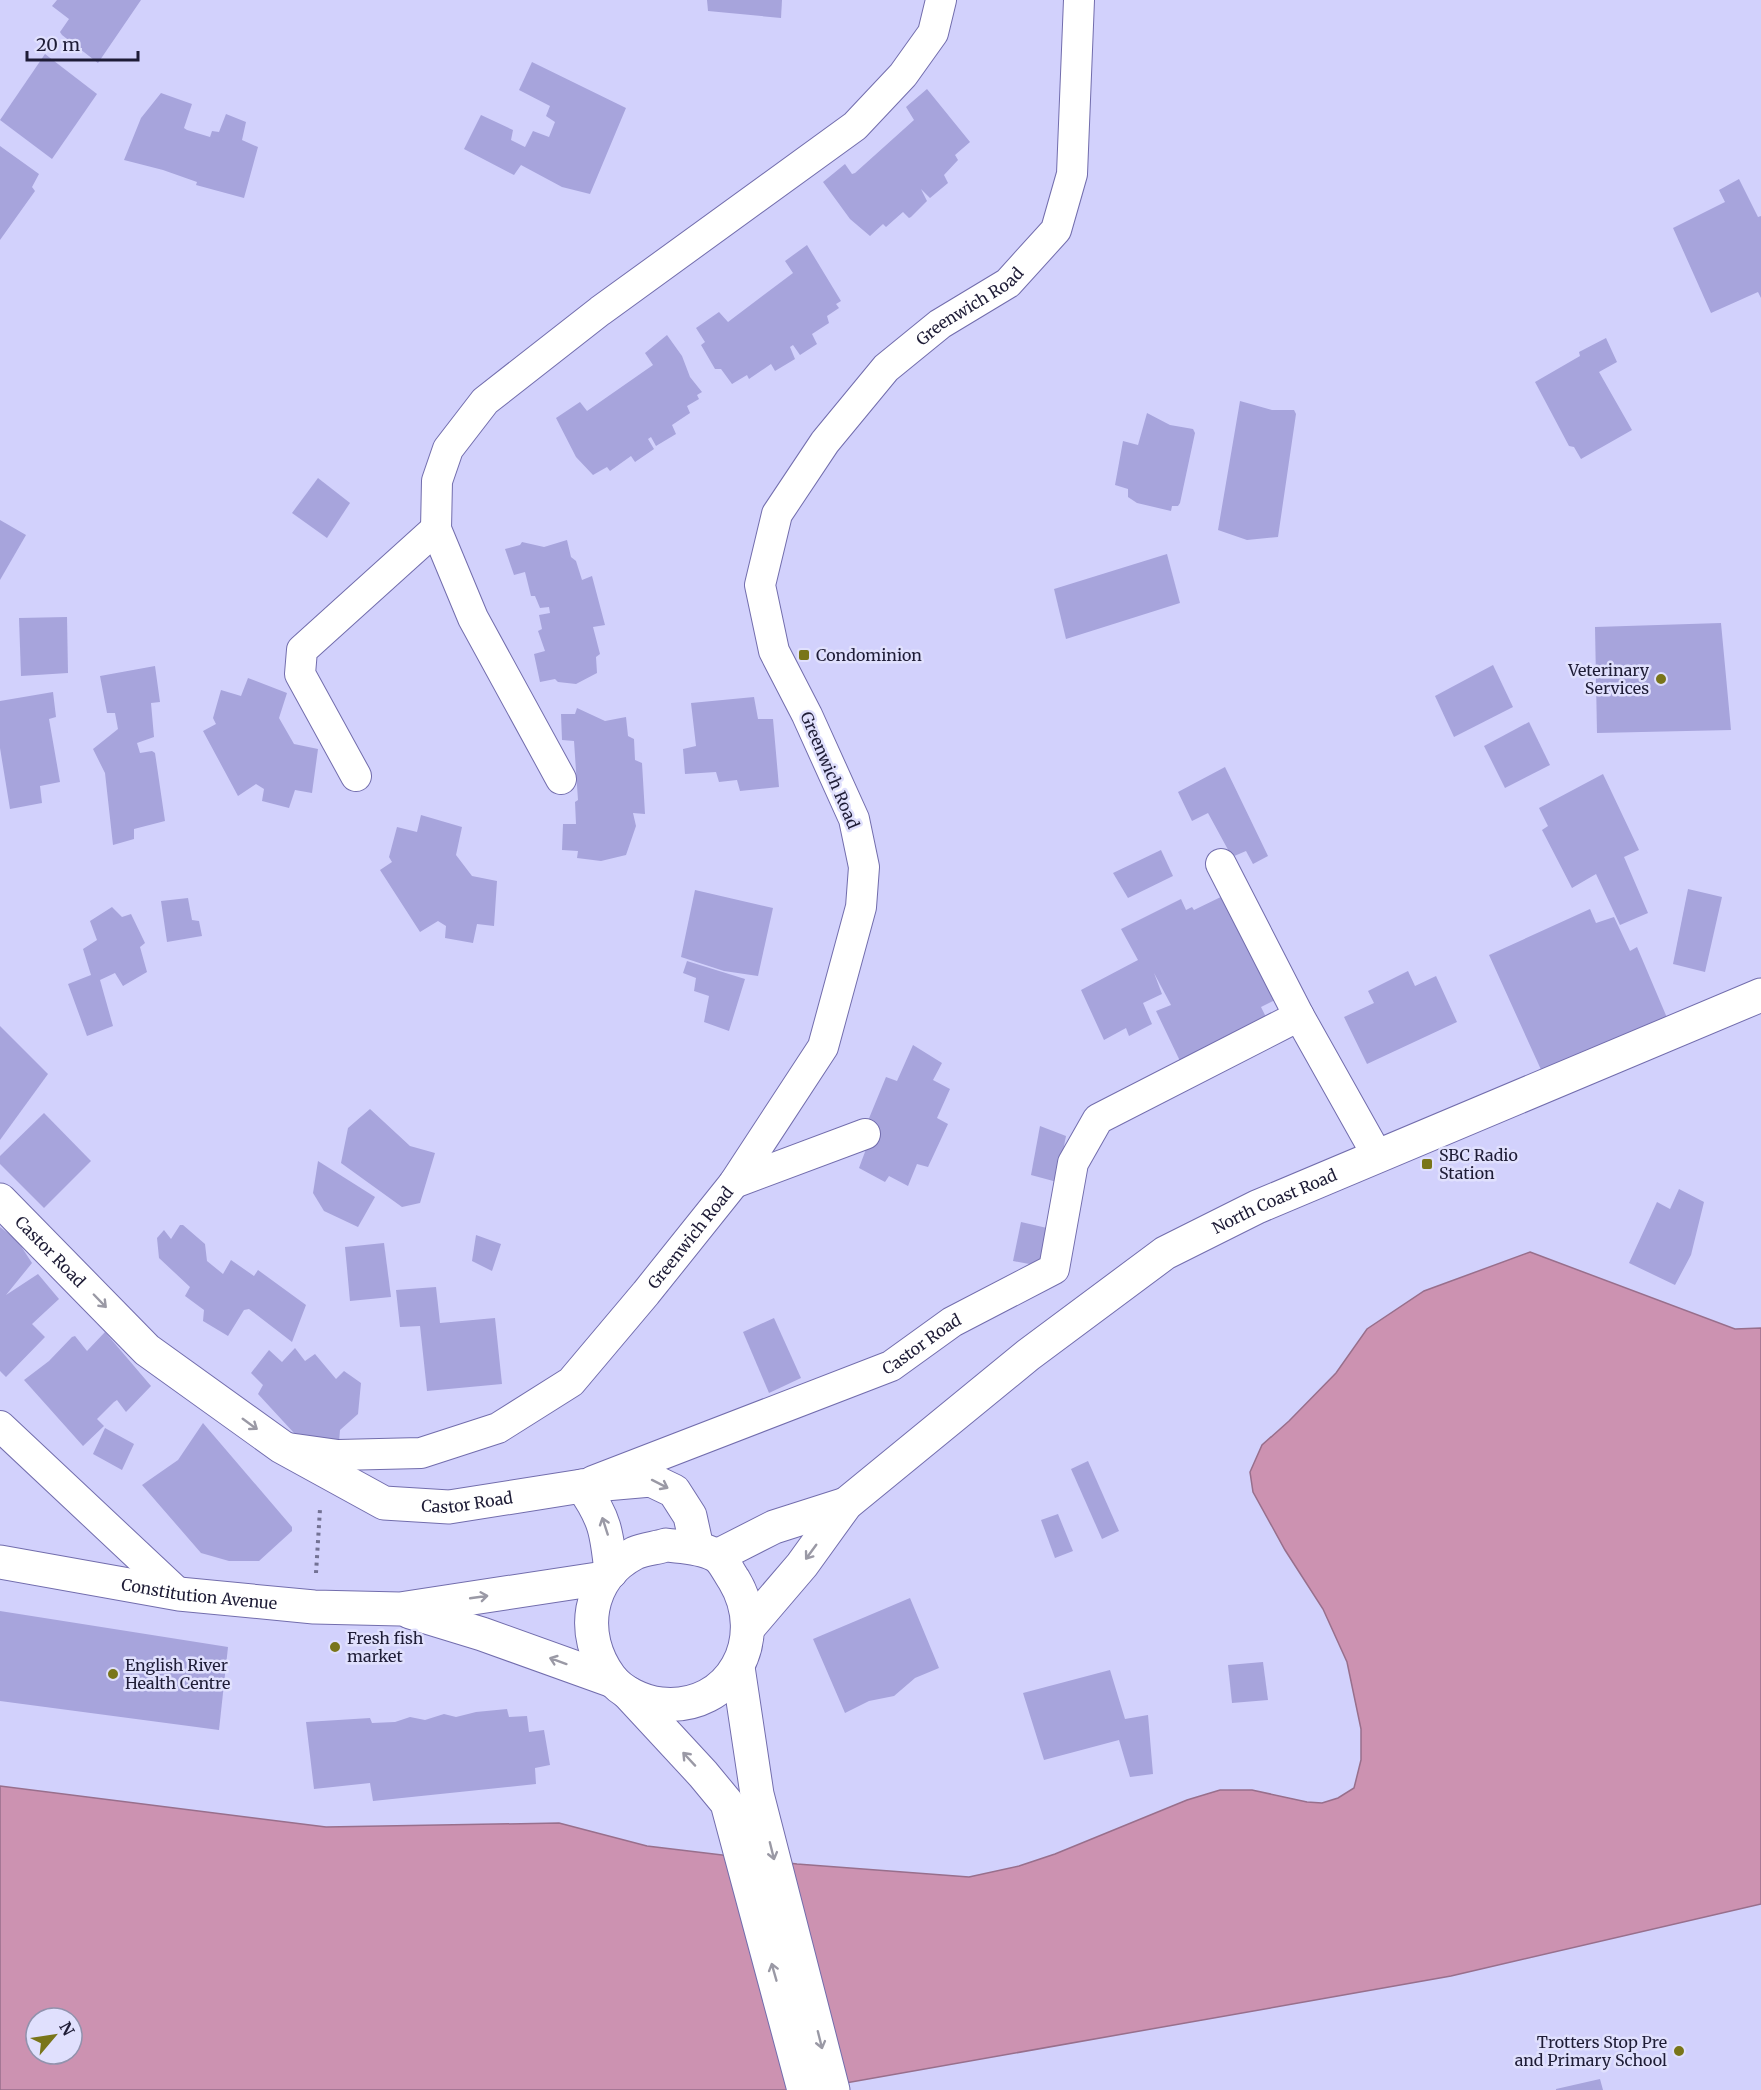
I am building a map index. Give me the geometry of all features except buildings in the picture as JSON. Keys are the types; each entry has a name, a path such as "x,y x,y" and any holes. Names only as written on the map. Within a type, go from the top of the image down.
{"main road":[{"name":"North Coast Road","path":"846,1504 1028,1355 1165,1253 1257,1207 1377,1155 1761,995"},
{"name":"Castor Road","path":"0,1200 147,1350 282,1447 384,1503 449,1507 582,1486"},
{"path":"582,1486 651,1480 674,1491 690,1516 707,1552 745,1598 749,1627 738,1667 758,1794 833,2090"},
{"path":"582,1486 600,1511 608,1535 607,1575 593,1604 591,1636 602,1666 703,1774 727,1803 804,2090"},
{"path":"607,1575 636,1553 666,1545 707,1552 846,1504"},
{"path":"749,1627 802,1565 846,1504"},
{"name":"Constitution Avenue","path":"0,1562 179,1594 314,1607 400,1609 607,1575"},
{"name":"Constitution Avenue","path":"400,1609 482,1634 620,1687"},
{"path":"620,1687 651,1702 676,1705 700,1699 722,1686 738,1667"}],"street":[{"path":"561,779 473,618 436,529 436,481 448,449 485,401 600,311 855,126 903,75 933,33 941,0"},
{"name":"Greenwich Road","path":"282,1447 338,1455 421,1453 498,1428 571,1382 646,1293 734,1182 823,1047 861,907 864,867 854,819 807,715 774,651 760,585 777,514 825,442 886,369 940,324 1008,283 1056,230 1072,174 1079,0"},
{"path":"356,776 300,674 303,650 436,529"},
{"path":"1221,864 1299,1016 1377,1155"},
{"name":"Castor Road","path":"582,1486 644,1459 891,1366 952,1322 997,1296 1054,1269 1073,1163 1098,1119 1299,1016"},
{"path":"734,1182 865,1134"},
{"path":"0,1426 179,1594"}],"path":[{"path":"314,1607 322,1469"}],"shaded area":[{"path":"1530,1252 1735,1329 1761,1328 1761,1904 1451,1976 806,2090 0,2090 0,1786 326,1827 559,1823 647,1846 797,1864 969,1877 1019,1866 1055,1854 1187,1800 1220,1790 1252,1790 1307,1802 1322,1803 1338,1798 1354,1788 1361,1760 1361,1729 1347,1662 1323,1609 1285,1550 1253,1492 1250,1472 1262,1445 1336,1373 1367,1329 1424,1291"}],"place":[{"name":"Condominion","path":"804,655"},
{"name":"Veterinary Services","path":"1661,679"},
{"name":"SBC Radio Station","path":"1427,1164"},
{"name":"Fresh fish market","path":"335,1647"},
{"name":"English River Health Centre","path":"113,1674"},
{"name":"Trotters Stop Pre and Primary School","path":"1679,2051"}]}
